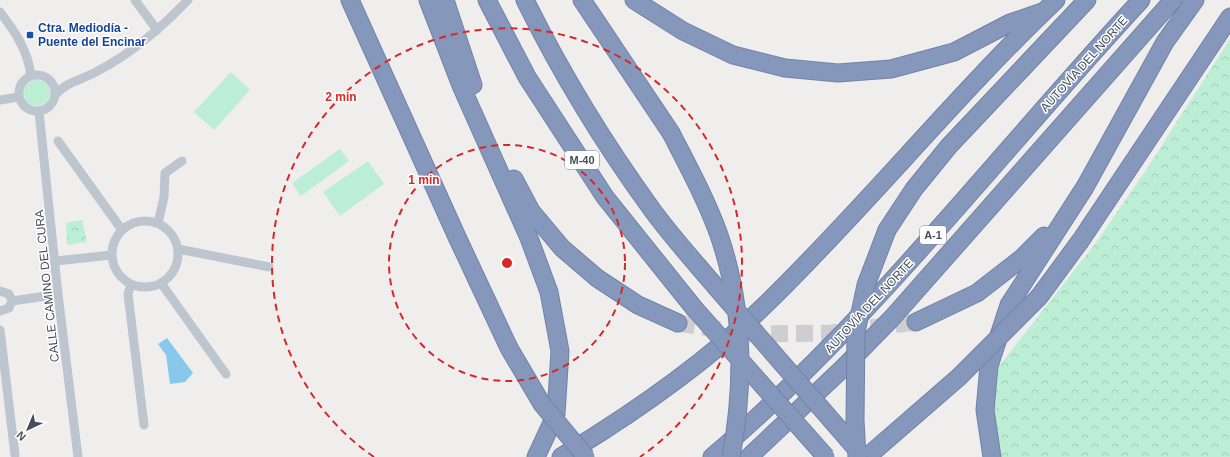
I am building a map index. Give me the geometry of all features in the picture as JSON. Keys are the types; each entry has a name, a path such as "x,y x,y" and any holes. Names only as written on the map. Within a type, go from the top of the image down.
{"highway":[{"path":"350,0 509,348 542,404 586,457"},
{"path":"428,0 462,88 529,238 549,292 560,350 556,414 536,457"},
{"path":"444,0 473,87 500,151 531,211 562,248 597,278 638,305 678,323"},
{"name":"M-40","path":"487,0 528,77 605,197 694,308 826,457"},
{"path":"582,0 671,133 699,186 719,235 731,284 740,339 741,385 738,418 731,457"},
{"path":"634,0 683,31 733,55 785,68 838,73 891,69 954,52 1010,23 1050,6"},
{"path":"857,457 855,420 856,332 866,285 887,230 914,190 949,146 1087,0"},
{"name":"AUTOVÍA DEL NORTE","path":"712,457 750,425 818,360 876,299 1142,0"},
{"name":"AUTOVÍA DEL NORTE","path":"749,457 838,373 892,318 1172,0"},
{"path":"992,457 985,410 989,366 1009,305 1085,187 1165,42 1195,0"},
{"name":"M-40","path":"528,3 569,80 612,151 654,212 715,286 863,457"},
{"path":"562,457 652,398 708,355 764,306 839,228 978,78 1050,6"},
{"path":"868,457 959,377 1039,297 1086,234 1230,18"},
{"path":"916,322 977,293 1022,258 1054,225 1085,187"}],"street":[{"path":"135,0 157,30"},
{"path":"68,84 59,85 52,83 39,75 31,76 21,84 18,97 26,108 39,112 47,109 59,90 68,84 94,73 123,56 157,30 188,0"},
{"path":"0,12 23,45 29,61 31,76"},
{"path":"52,83 55,96"},
{"path":"0,100 18,97"},
{"name":"CALLE CAMINO DEL CURA","path":"39,112 78,457"},
{"path":"58,141 122,230"},
{"path":"158,223 164,197 165,173 182,161"},
{"path":"148,221 158,223 168,230 175,238 178,249 178,260 174,271 167,280 148,288 131,284 119,275 113,265 113,244 122,230 136,222 148,221"},
{"path":"178,249 269,267"},
{"path":"56,261 112,255"},
{"path":"161,283 226,374"},
{"path":"131,284 128,294 144,425"},
{"path":"0,291 9,294 12,301 9,308 0,311"},
{"path":"12,301 46,296"},
{"path":"0,330 15,455"}],"green space":[{"path":"1230,39 1230,457 1002,457 994,409 996,370 1095,244 1146,170"},
{"path":"231,72 250,90 214,130 194,112"},
{"path":"37,80 46,84 50,93 46,102 37,106 28,102 24,93 28,84"},
{"path":"340,149 349,161 301,196 292,183"},
{"path":"368,161 384,184 340,216 323,192"},
{"path":"82,220 87,242 67,245 66,223"}],"water":[{"path":"167,338 193,373 185,382 170,384 166,355 158,344"}],"tunnel":[{"path":"746,334 832,333 916,322"},
{"path":"678,323 722,330"}],"place":[{"name":"Ctra. Mediodía - Puente del Encinar","path":"30,35"}]}
